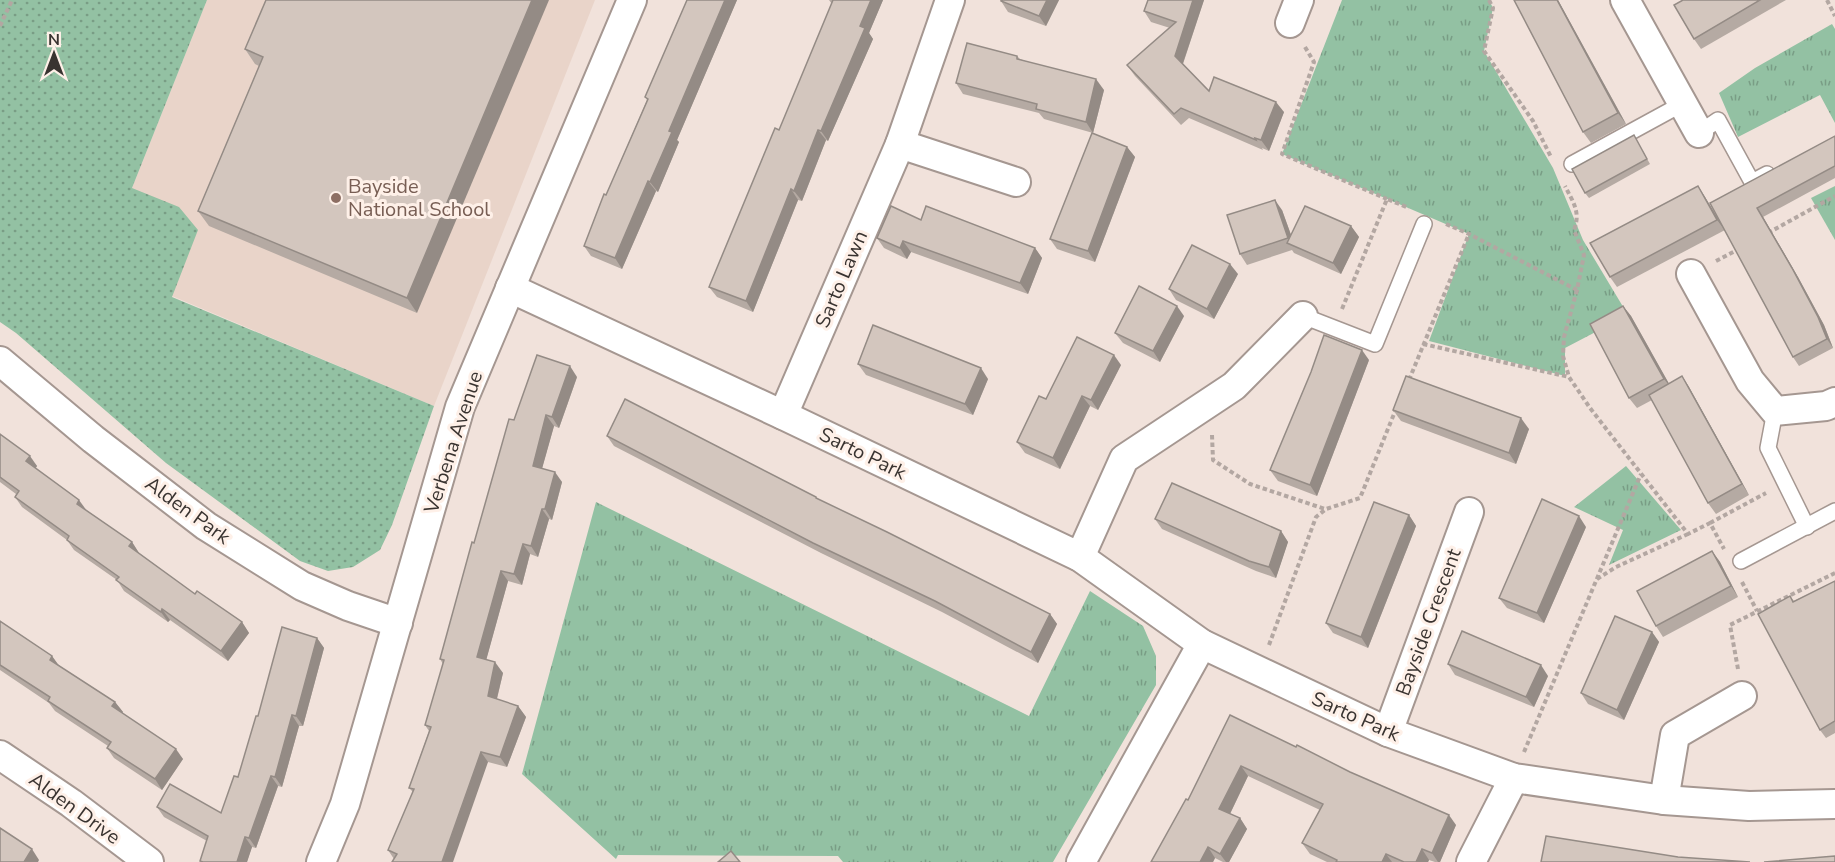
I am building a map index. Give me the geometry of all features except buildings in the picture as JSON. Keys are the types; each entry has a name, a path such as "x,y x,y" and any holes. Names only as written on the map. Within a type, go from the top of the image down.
{"street":[{"name":"Verbena Avenue","path":"321,862 345,804 460,407 632,0"},
{"name":"Sarto Lawn","path":"783,415 900,144 950,0"},
{"path":"1625,0 1699,133"},
{"path":"900,144 1016,182"},
{"path":"1690,274 1750,381 1775,411 1826,406 1835,402"},
{"name":"Sarto Park","path":"510,288 1080,557 1202,644 1388,732 1514,778 1664,800 1749,806 1835,804"},
{"path":"1080,557 1124,459 1234,386 1303,316"},
{"name":"Alden Park","path":"0,361 93,439 206,526 302,586 348,606 398,623"},
{"name":"Bayside Crescent","path":"1388,732 1469,512"},
{"path":"1081,862 1202,644"},
{"path":"1664,800 1675,735 1742,696"},
{"name":"Alden Drive","path":"0,754 71,803 149,862"},
{"path":"1471,862 1514,778"}],"lane":[{"path":"1572,164 1683,104"},
{"path":"1699,133 1718,120 1752,182 1782,166"},
{"path":"1303,316 1375,344 1427,219"},
{"path":"1775,411 1768,448 1807,527"},
{"path":"1741,561 1835,511"}],"path":[{"path":"0,26 12,0"},
{"path":"1489,0 1493,8 1484,51 1533,121 1553,161"},
{"path":"1827,0 1835,16"},
{"path":"1295,12 1314,62 1282,154 1387,199 1427,219 1469,234 1576,290"},
{"path":"1563,181 1578,218 1574,230 1584,255 1564,337 1563,356 1569,377 1590,408 1688,534"},
{"path":"1342,310 1387,199"},
{"path":"1405,388 1469,234"},
{"path":"1690,274 1746,245"},
{"path":"1424,344 1569,377"},
{"path":"1259,671 1316,517 1326,509 1360,498 1401,399"},
{"path":"1212,401 1213,460 1250,484 1326,509"},
{"path":"1514,778 1641,473"},
{"path":"1596,579 1785,483"},
{"path":"1710,523 1726,552"},
{"path":"1742,696 1730,625 1835,573"},
{"path":"1742,582 1757,611"}],"shaded area":[{"name":"Bayside National School","path":"207,0 595,0 434,406 172,296 132,188"}],"green space":[{"path":"0,0 207,0 132,188 179,207 198,230 172,297 434,406 392,525 380,550 353,567 328,571 300,561 166,463 16,333 0,322"},
{"path":"1342,0 1489,0 1493,8 1484,51 1553,168 1583,240 1628,315 1565,348 1565,376 1429,341 1469,234 1282,154"},
{"path":"1832,24 1835,29 1835,123 1820,95 1738,137 1719,93 1755,68"},
{"path":"1835,186 1835,240 1811,198"},
{"path":"1626,466 1681,530 1609,565 1623,530 1574,507"},
{"path":"596,502 1029,716 1090,591 1143,626 1156,656 1156,685 1053,862 843,862 838,856 618,855 616,859 522,774"}],"place":[{"name":"Bayside National School","path":"336,198"}]}
